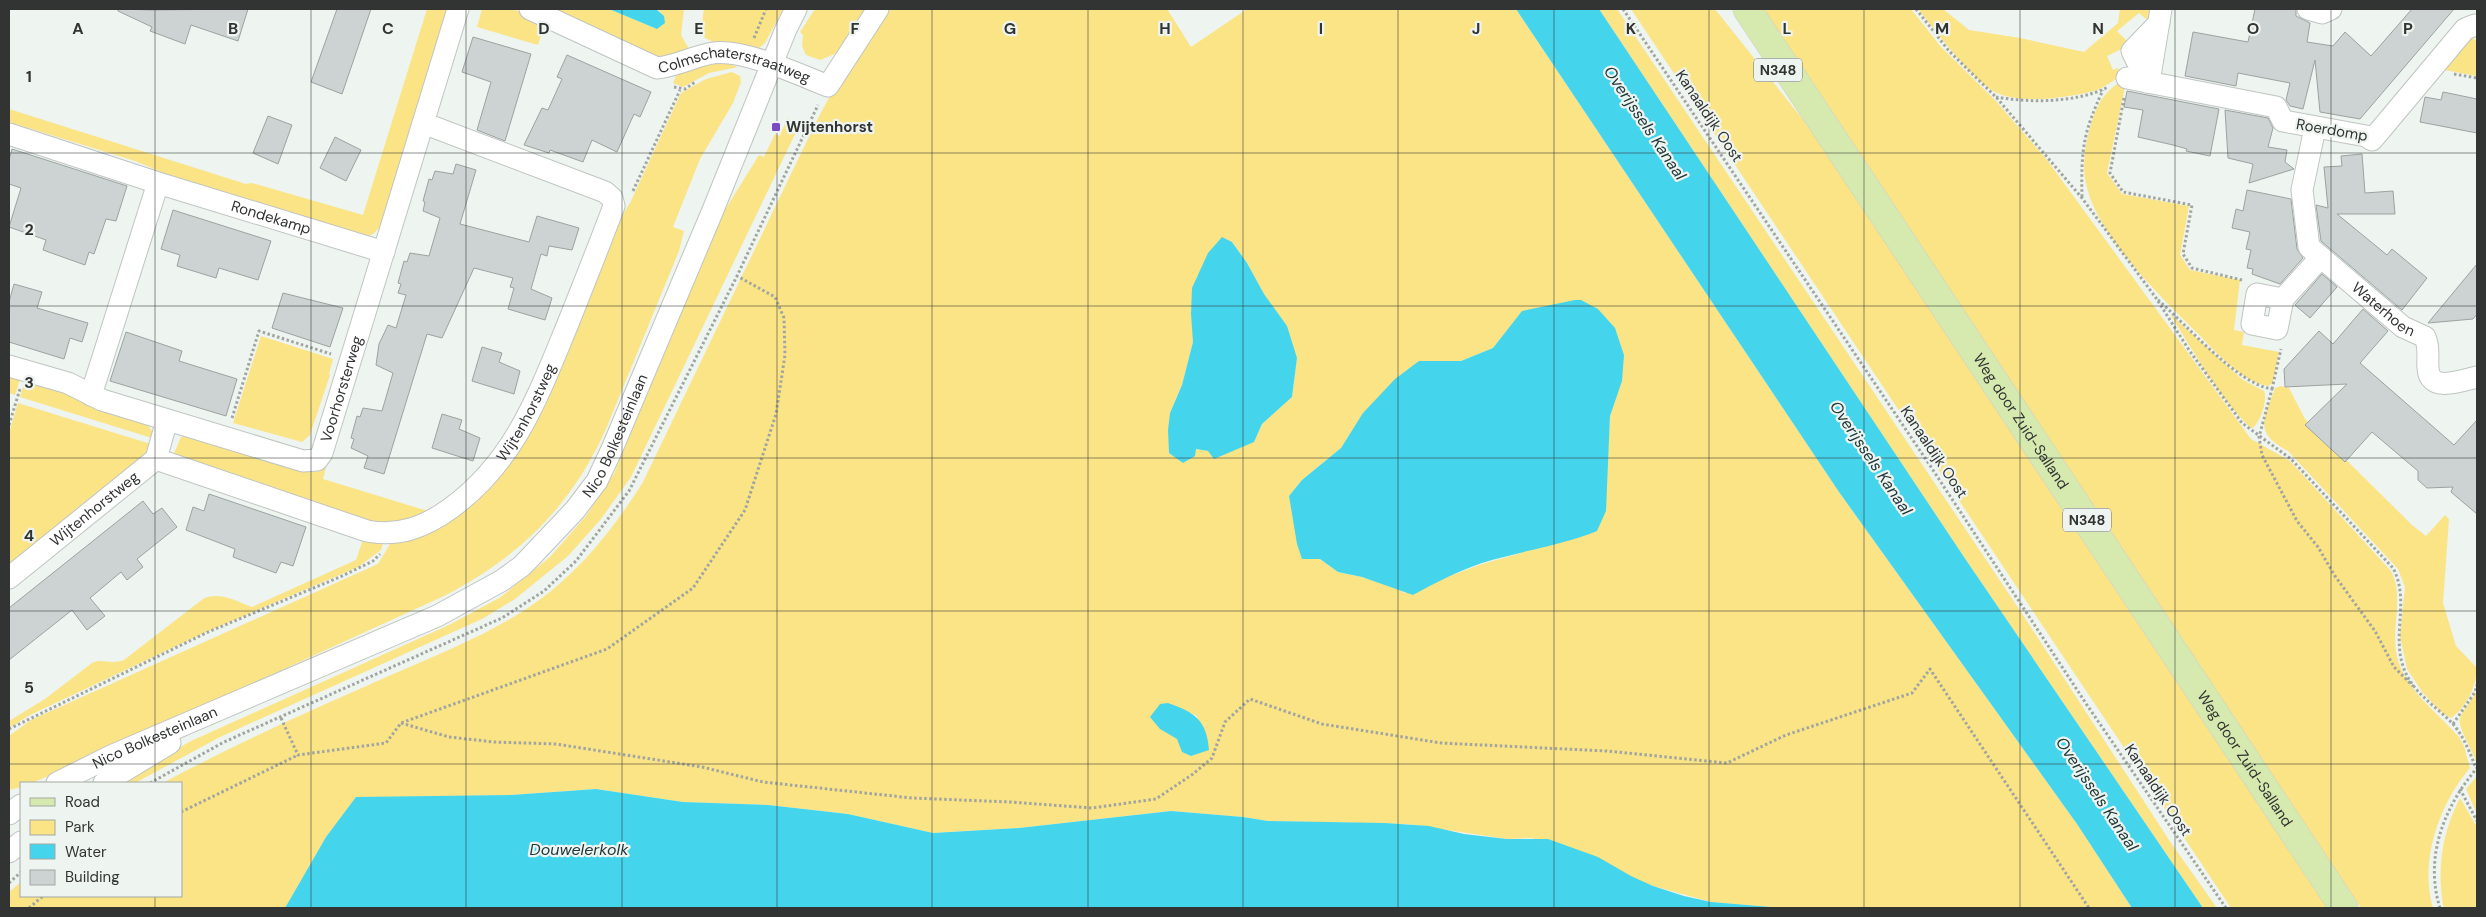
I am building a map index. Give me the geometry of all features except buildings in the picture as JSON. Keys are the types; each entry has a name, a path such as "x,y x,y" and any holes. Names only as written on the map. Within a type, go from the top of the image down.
{"main road":[{"name":"N348","path":"1727,9 1830,131"},
{"name":"Weg door Zuid-Salland","path":"1747,9 1830,131 2344,908"}],"street":[{"name":"Voorhorsterweg","path":"17,368 68,383 91,395 226,438 302,461 317,460 322,452 351,360 458,9"},
{"name":"Colmschaterstraatweg","path":"530,9 657,68 675,66 702,56 722,52 772,64 828,86 878,9"},
{"name":"Nico Bolkesteinlaan","path":"59,782 111,756 437,616 480,593 522,566 575,510 597,481 616,441 796,9"},
{"path":"2308,9 2322,13 2331,9"},
{"path":"2138,80 2160,16"},
{"name":"Roerdomp","path":"2138,80 2276,107 2283,121 2366,136 2372,140 2465,29 2476,20"},
{"path":"423,123 605,192 612,198 614,206"},
{"name":"Waterhoen","path":"2315,128 2302,190 2310,247 2403,327 2424,337 2430,353 2428,370 2432,378 2443,384 2477,377"},
{"name":"Rondekamp","path":"9,134 158,183 384,252"},
{"path":"91,395 158,183"},
{"name":"Wijtenhorstweg","path":"9,578 156,459 366,531 391,534 422,526 436,519 467,496 491,473 515,439 537,398 614,206"},
{"path":"2284,299 2257,294 2252,324 2278,329 2284,299 2321,257"},
{"path":"156,459 168,420"},
{"name":"Nico Bolkesteinlaan","path":"106,782 253,696"},
{"path":"9,814 20,806"}],"path":[{"name":"Kanaaldijk Oost","path":"1623,9 1929,464 2092,714 2226,908"},
{"path":"1916,9 1948,51 1996,97 2082,198 2156,298 2189,350 2242,423 2291,459 2393,568 2401,589 2398,632 2400,654 2403,668 2418,692"},
{"path":"1996,97 2014,100 2059,98 2092,94 2103,89 2138,80"},
{"path":"2138,80 2110,173 2123,192 2192,205 2182,254 2192,268 2242,278 2241,287 2254,290 2257,294"},
{"path":"2082,198 2083,143 2086,129 2103,89"},
{"path":"614,206 626,204 680,90"},
{"path":"182,812 298,755 386,743 401,723 607,649 693,588 745,510 776,414 785,356 784,318 775,297 737,276 808,124"},
{"path":"2156,298 2236,373 2263,388 2272,389"},
{"path":"2278,329 2284,334 2259,437 2262,455 2297,521 2318,546 2335,576 2375,631 2394,667 2453,724 2464,738 2477,768 2460,788 2439,832 2434,865 2440,908"},
{"path":"226,438 259,332 351,360"},
{"path":"9,425 17,368"},
{"path":"9,729 208,632 340,577 373,561 384,550 391,534"},
{"path":"401,723 449,737 494,742 556,744 702,767 763,782 912,798 1092,808 1156,799 1186,779 1212,758 1225,722 1250,699 1322,724 1441,743 1606,751 1727,763 1786,735 1912,693 1930,669 2089,908"},
{"path":"2453,724 2477,685"},
{"path":"281,718 298,755"},
{"path":"2460,788 2477,820"},
{"path":"9,883 20,873"},
{"path":"28,908 42,897"}],"green space":[{"path":"427,9 447,9 382,225 367,237 178,179 135,161 9,122 9,109 246,184 252,183 363,215"},
{"path":"482,9 513,9 545,23 538,45 477,27"},
{"path":"550,9 609,9 657,29 660,11 656,9 684,9 681,35 689,49 667,62"},
{"path":"704,9 783,9 765,43 758,49 715,43 705,38 701,30"},
{"path":"815,9 870,9 837,53 820,60 806,55 802,46 803,35 800,32"},
{"path":"886,9 1167,9 1191,47 1247,9 1516,9 1839,492 2077,824 2132,908 1784,908 1711,902 1653,886 1532,838 1507,839 1407,824 1268,821 1171,811 1019,828 933,833 848,814 768,805 683,802 596,789 511,795 356,798 326,837 285,908 9,908 9,892 20,883 20,897 182,897 182,782 165,782 276,727 494,628 533,605 578,567 623,512 643,482 832,92","holes":["1232,242 1247,263 1297,358 1292,397 1262,424 1254,442 1208,451 1196,449 1170,413 1182,385 1193,342","1523,311 1613,404 1610,416 1607,471 1521,553 1482,564 1404,593 1397,588 1338,572 1320,559 1293,516 1289,496 1302,480 1341,448 1352,431 1419,361 1461,361 1493,348","1168,703 1197,716 1202,751 1191,756 1182,752"]},
{"path":"1599,9 1617,9 2021,612 2171,843 2217,908 2203,908 1966,560"},
{"path":"1631,9 1715,9 1816,136 2330,908 2231,908"},
{"path":"1762,9 1911,9 1941,47 1995,100 2047,160 2251,439 2290,461 2391,571 2397,590 2395,641 2399,664 2412,687 2421,698 2459,737 2464,746 2470,768 2449,799 2435,834 2430,853 2429,872 2429,890 2433,908 2361,908"},
{"path":"1918,9 1943,9 1969,30 2020,38 2084,52 2118,23 2120,9 2155,9 2151,23 2139,13 2117,31 2128,42 2122,49 2107,56 2113,70 2118,68 2121,76 2094,91 2057,98 2028,99 2003,95 1993,91 1984,84 1953,53"},
{"path":"2471,37 2477,41 2477,76 2439,69"},
{"path":"723,62 738,67 709,73 683,87 673,83 676,76 702,64"},
{"path":"732,72 740,76 741,82 733,103 700,159 673,227 684,231 679,251 606,429 576,483 540,527 496,564 444,596 70,767 34,782 20,782 20,787 9,790 9,736 31,720 378,564 390,544 423,536 457,514 503,472 621,217 630,203 681,93 706,79"},
{"path":"2120,82 2126,82 2107,173 2122,194 2189,206 2180,255 2190,270 2240,280 2234,330 2244,332 2242,345 2279,352 2273,382 2269,386 2258,383 2237,371 2177,313 2146,281 2116,244 2094,206 2084,174 2087,139 2093,117 2100,103 2108,92"},
{"path":"787,118 799,124 631,477 601,519 568,556 515,599 482,619 220,737 137,782 119,782 191,741 449,625 501,597 550,557 586,516 614,474 723,213 759,155 764,157 775,134 780,136"},
{"path":"2170,314 2243,380 2264,391 2263,411 2252,429 2219,390"},
{"path":"261,336 333,359 330,375 310,435 302,442 233,423"},
{"path":"9,375 20,379 15,395 9,393"},
{"path":"25,380 146,423 155,439 20,397"},
{"path":"2281,386 2289,388 2305,419 2412,525 2426,536 2445,515 2449,519 2443,603 2456,646 2477,668 2470,696 2451,718 2442,713 2423,693 2407,669 2400,636 2405,587 2398,569 2288,451 2270,438 2266,432 2264,425 2267,409 2275,388"},
{"path":"18,403 154,445 148,459 15,564 9,562 9,433"},
{"path":"189,435 312,472 321,471 327,464 323,479 431,512 386,526 173,456 181,437"},
{"path":"364,537 383,543 381,550 358,567 204,633 30,715 9,728 9,721 45,699 92,663 124,660 203,599 221,596 252,607 356,560"},
{"path":"2477,690 2476,762 2463,733 2460,718"},
{"path":"2477,776 2477,814 2466,789"},
{"path":"2460,798 2477,827 2477,908 2444,908 2443,905 2441,891 2442,850 2449,824"}],"water":[{"path":"609,9 656,9 664,16 665,23 657,29"},
{"name":"Overijssels Kanaal","path":"1516,9 1599,9 1966,560 2203,908 2132,908 2077,824 1839,492"},
{"path":"1222,237 1232,242 1247,263 1264,294 1287,326 1297,358 1292,397 1262,424 1254,442 1214,459 1208,451 1196,449 1195,456 1183,463 1169,453 1168,430 1170,413 1182,385 1193,342 1192,288 1208,253"},
{"path":"1581,300 1598,309 1615,328 1624,355 1622,381 1610,416 1606,511 1597,531 1569,541 1482,563 1455,573 1413,595 1362,577 1338,572 1320,559 1302,559 1297,544 1289,496 1302,480 1341,448 1363,413 1395,379 1419,361 1461,361 1493,348 1522,311"},
{"path":"1168,703 1186,710 1198,719 1206,732 1209,750 1191,756 1182,752 1177,739 1160,729 1150,717 1160,704"},
{"name":"Douwelerkolk","path":"596,789 683,802 768,805 848,814 933,833 1019,828 1171,811 1268,821 1385,823 1429,826 1464,834 1507,839 1548,839 1598,857 1653,886 1684,896 1711,902 1784,908 285,908 326,837 356,797 511,795"}],"place":[{"name":"Wijtenhorst","path":"776,127"}]}
